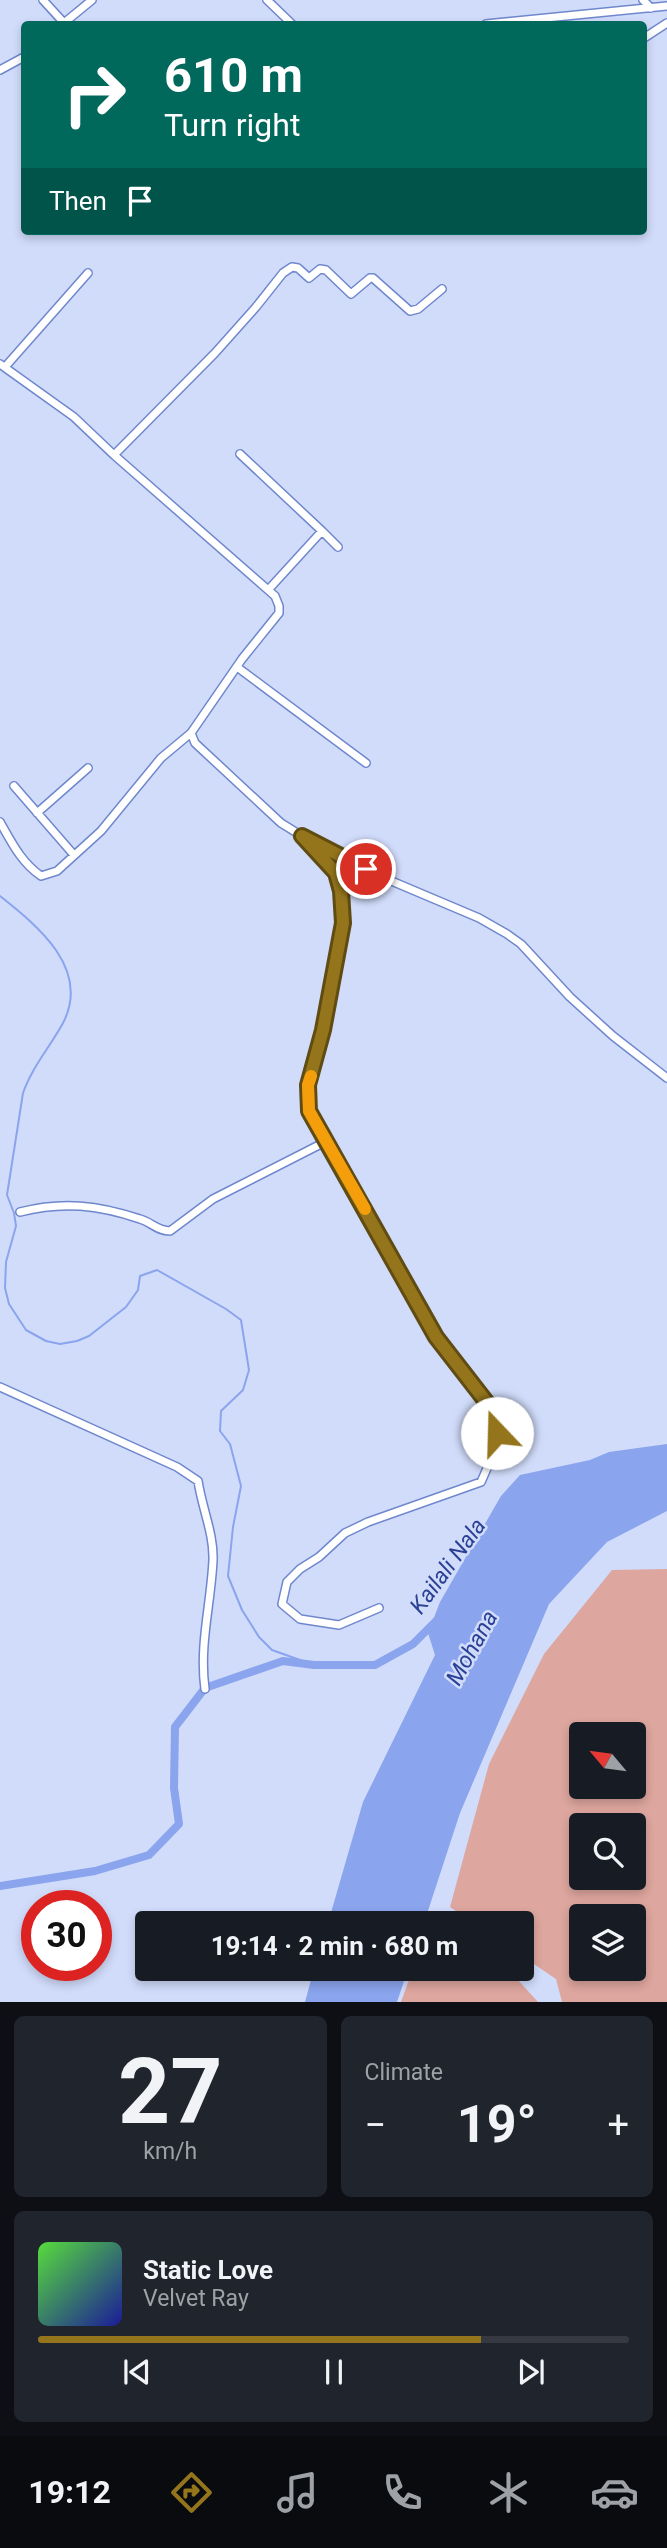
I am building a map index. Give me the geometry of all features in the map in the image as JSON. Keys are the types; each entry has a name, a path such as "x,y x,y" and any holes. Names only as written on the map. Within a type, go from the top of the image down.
{"street":[{"path":"43,0 61,21"},
{"path":"68,21 92,0"},
{"path":"267,0 289,21"},
{"path":"643,0 651,8"},
{"path":"517,21 667,6"},
{"path":"647,36 667,23"},
{"path":"0,70 21,59"},
{"path":"114,455 215,353 292,267 298,268 309,278 320,270 326,270 351,294 373,278 410,311 418,309 442,289"},
{"path":"0,822 21,858 41,876 57,871 101,831 161,758 191,733 279,613 279,606 270,589 63,408 2,366 88,273"},
{"path":"240,454 338,547"},
{"path":"270,589 322,531"},
{"path":"237,667 366,763"},
{"path":"191,733 195,743 281,824 382,877 456,907 521,944 570,997 604,1028 667,1077"},
{"path":"37,813 88,768"},
{"path":"14,786 74,855"},
{"path":"302,836 336,873 341,891 343,923 323,1030 308,1085 309,1111 436,1337 498,1417 496,1448 481,1482 368,1522 345,1533 287,1582 282,1604 300,1619 338,1625 379,1608"},
{"path":"20,1212 55,1205 77,1205 143,1219 161,1231 170,1231 213,1199 325,1142"},
{"path":"0,1387 177,1467 198,1481 201,1503 209,1525 213,1558 203,1643 205,1689"}],"shaded area":[{"path":"667,1569 667,2002 562,2002 556,1979 534,1964 534,1911 456,1911 450,1907 489,1764 544,1654 612,1570"},
{"path":"409,1981 519,1981 538,2002 401,2002"}],"water":[{"name":"Mohana","path":"667,1444 667,1511 607,1542 549,1604 460,1813 428,1911 331,1911 363,1802 435,1655 428,1633 440,1602 501,1496 520,1475 590,1460 609,1452"},
{"path":"311,1981 404,1981 397,2002 305,2002"}],"waterway":[{"path":"0,896 30,921 56,950 70,985 70,1003 63,1023 36,1066 23,1093 7,1195 16,1226 6,1262 5,1288 9,1304 26,1330 46,1341 60,1344 77,1341 89,1336 126,1307 138,1290 140,1276 157,1270 241,1320 249,1370 243,1390 221,1411 220,1431 230,1444 241,1486 228,1576 242,1610 259,1637 272,1650 314,1665"},
{"name":"Kailali Nala","path":"0,1886 95,1871 149,1855 179,1824 174,1788 175,1727 205,1688 283,1661 314,1665 375,1665 413,1644 436,1621"}],"slow traffic":[{"path":"311,1076 308,1085 309,1111 365,1209"}],"route":[{"path":"366,869 302,836 336,873 341,891 343,923 335,953 323,1030 308,1085 309,1111 436,1337 498,1417 497,1433"}]}
